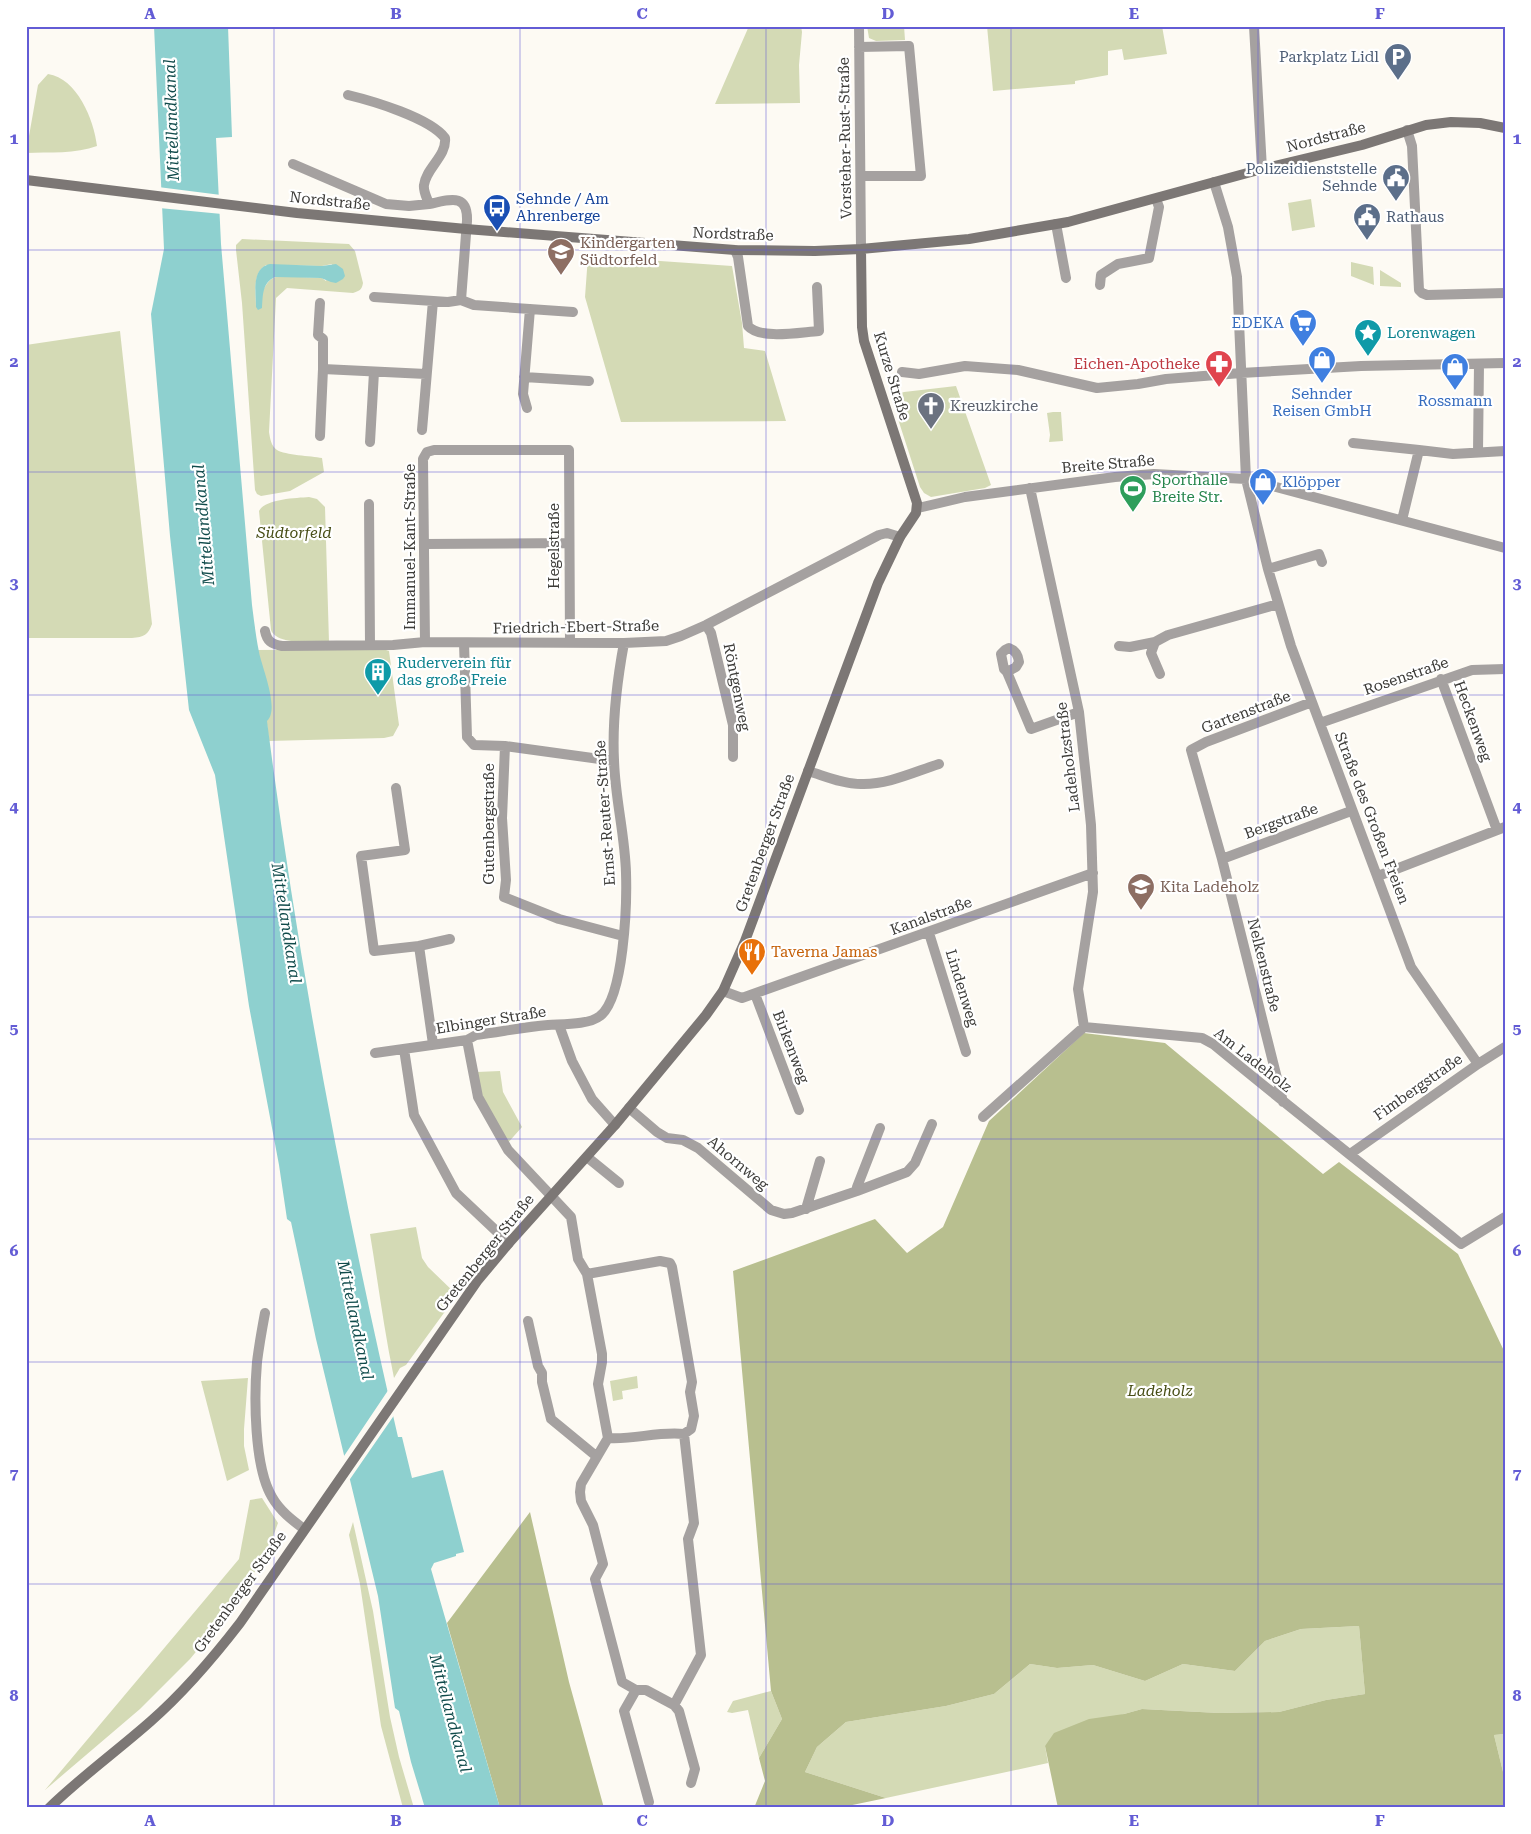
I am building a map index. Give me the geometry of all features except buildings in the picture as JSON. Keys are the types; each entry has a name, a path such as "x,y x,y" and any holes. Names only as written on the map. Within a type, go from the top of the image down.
{"main road":[{"name":"Nordstraße","path":"26,180 466,229 735,250 861,249 969,239 1056,224 1156,199 1262,169 1362,145 1426,125 1451,122 1480,123 1505,128"},
{"name":"Kurze Straße","path":"861,249 862,327 864,341 918,508"},
{"name":"Gretenberger Straße","path":"49,1808 152,1720 194,1679 240,1623 478,1280 615,1125 706,1015 723,991 745,941 878,583 900,537 918,508"}],"street":[{"name":"Vorsteher-Rust-Straße","path":"859,26 861,249"},
{"path":"1254,26 1262,169"},
{"path":"859,47 909,46 921,176 860,176"},
{"path":"348,95 367,99 404,113 435,128 445,138 445,146 424,184 429,204"},
{"path":"1407,130 1412,146 1418,285 1422,293 1427,295 1505,293"},
{"path":"293,164 386,204 409,206 450,200 460,201 466,209 461,300"},
{"name":"Straße des Großen Freien","path":"1214,182 1228,227 1236,262 1246,479 1278,604 1291,646 1351,811 1378,876 1411,967 1478,1064"},
{"path":"1100,285 1100,275 1118,264 1149,258 1158,207 1156,199"},
{"path":"1056,224 1066,278"},
{"path":"735,250 738,257 748,326 752,331 763,334 819,331 817,288"},
{"path":"374,297 448,302 461,300 474,305 573,312"},
{"path":"422,430 433,301"},
{"path":"320,303 318,335 323,339 320,436"},
{"path":"527,408 523,394 530,309"},
{"path":"902,372 919,374 965,366 1018,370 1097,388 1166,379 1241,373 1361,366 1505,363"},
{"path":"1478,452 1479,364"},
{"path":"322,369 426,374"},
{"path":"370,442 374,372"},
{"path":"524,377 589,381"},
{"path":"1353,443 1453,454 1505,451"},
{"name":"Hegelstraße","path":"427,452 434,450 568,450 570,642"},
{"path":"1402,520 1418,450"},
{"name":"Immanuel-Kant-Straße","path":"425,642 423,458 427,452"},
{"name":"Breite Straße","path":"918,508 965,497 1154,474 1246,479 1505,548"},
{"name":"Ladeholzstraße","path":"1030,488 1079,712 1093,873 1093,892 1078,989 1084,1027"},
{"path":"369,504 370,645"},
{"name":"Friedrich-Ebert-Straße","path":"265,631 267,639 275,645 370,645 425,642 624,643 666,641 706,625 878,535 887,533 900,537"},
{"path":"424,544 569,543"},
{"path":"1268,569 1319,554 1322,562"},
{"path":"1119,646 1130,647 1155,642 1168,635 1278,604"},
{"name":"Röntgenweg","path":"706,625 711,633 732,726 733,757"},
{"path":"1155,642 1151,653 1160,674"},
{"path":"464,643 467,737 474,745 505,746 614,761"},
{"name":"Ernst-Reuter-Straße","path":"607,1009 614,995 620,966 626,874 614,761 614,711 624,643"},
{"name":"Rosenstraße","path":"1320,723 1441,679 1472,670 1505,669"},
{"path":"1007,672 1031,729 1079,712"},
{"name":"Heckenweg","path":"1441,679 1501,829"},
{"name":"Gartenstraße","path":"1191,750 1206,742 1312,702"},
{"name":"Gutenbergstraße","path":"505,746 502,818 506,880 504,897 559,919 623,936"},
{"name":"Nelkenstraße","path":"1191,750 1222,859 1283,1102"},
{"path":"808,771 845,782 868,784 939,764"},
{"path":"396,788 405,850 361,856 374,951 418,946 450,939"},
{"name":"Bergstraße","path":"1222,859 1351,811"},
{"path":"1378,876 1501,829"},
{"name":"Kanalstraße","path":"723,991 742,998 755,994 1093,873"},
{"name":"Lindenweg","path":"929,933 966,1052"},
{"path":"418,946 433,1044"},
{"name":"Birkenweg","path":"755,994 799,1110"},
{"name":"Elbinger Straße","path":"375,1052 589,1021 599,1017 607,1009"},
{"path":"559,1025 572,1061 592,1099 615,1125"},
{"path":"983,1117 1084,1027"},
{"name":"Am Ladeholz","path":"1084,1027 1202,1038 1214,1044 1283,1102 1461,1244 1505,1217"},
{"path":"467,1040 478,1097 508,1150 571,1218 578,1259 587,1274 602,1354 598,1384 608,1438 581,1484 581,1501 593,1525 603,1564 596,1579 622,1682 636,1690 646,1690 674,1705 679,1711 695,1769 691,1783"},
{"name":"Fimbergstraße","path":"1350,1154 1505,1047"},
{"path":"404,1049 414,1115 456,1193 509,1243"},
{"name":"Ahornweg","path":"629,1108 667,1138 683,1140 698,1148 771,1210 784,1214 806,1209 907,1172 915,1163 932,1124"},
{"path":"858,1191 856,1187 880,1128"},
{"path":"587,1157 619,1183"},
{"path":"806,1209 820,1161"},
{"path":"587,1274 660,1261 670,1263 692,1382 690,1392 694,1416 691,1429 684,1434 671,1433 648,1437 608,1438"},
{"name":"Gretenberger Straße","path":"265,1313 256,1378 259,1452 264,1482 281,1510 304,1529"},
{"path":"528,1321 538,1366 542,1373 542,1382 551,1419 596,1456"},
{"path":"674,1705 702,1655 688,1539 694,1523 684,1434"},
{"path":"636,1690 624,1712 649,1802"}],"green space":[{"path":"749,26 801,26 800,103 715,104"},
{"path":"867,26 904,26 905,40 876,41 869,38"},
{"path":"987,26 1162,26 1167,54 1124,60 1122,49 1108,51 1108,75 1075,81 1075,84 993,91"},
{"path":"48,74 58,77 67,83 82,102 92,124 97,146 71,151 26,153 38,85"},
{"path":"1311,199 1315,227 1292,231 1288,203"},
{"path":"242,239 349,244 355,251 363,283 360,290 353,293 287,288 276,298 270,439 275,448 281,452 322,458 324,472 290,491 261,496 255,490 236,245","holes":["332,264 326,281 322,278 278,276 266,284 256,307 255,290 257,278 266,265 322,266"]},
{"path":"588,256 732,266 742,323 744,348 765,351 786,421 621,422 585,297"},
{"path":"1351,262 1373,267 1374,285 1351,276"},
{"path":"1380,270 1401,283 1401,287 1380,286"},
{"path":"120,331 152,624 147,633 136,638 26,638 26,345"},
{"path":"956,386 991,485 985,488 931,497 924,493 920,487 898,419 898,410 893,396 904,392"},
{"path":"1061,412 1063,441 1049,442 1047,413"},
{"name":"Südtorfeld","path":"309,497 317,499 325,507 329,642 288,641 275,635 271,630 259,511 262,507 274,502"},
{"path":"383,649 389,651 399,725 393,736 384,738 269,741 258,650"},
{"name":"Ladeholz","path":"1084,1033 1165,1043 1323,1174 1339,1162 1458,1254 1505,1353 1505,1734 1494,1735 1505,1780 1505,1808 1058,1808 1045,1746 1054,1733 1089,1719 1124,1714 1142,1709 1219,1713 1279,1712 1326,1700 1365,1694 1359,1626 1301,1629 1265,1641 1235,1671 1183,1664 1145,1681 1093,1665 1057,1668 1030,1664 994,1694 946,1706 846,1722 817,1747 805,1772 886,1798 838,1808 754,1808 765,1781 759,1758 782,1719 771,1691 733,1271 875,1219 907,1253 943,1227 989,1121"},
{"path":"500,1071 503,1092 522,1127 507,1144 480,1095 477,1072"},
{"path":"416,1227 422,1258 428,1267 457,1295 406,1365 400,1368 394,1378 370,1234"},
{"path":"637,1376 638,1388 622,1391 623,1399 613,1401 610,1381"},
{"path":"248,1378 244,1446 249,1470 227,1481 201,1381"},
{"path":"262,1498 278,1523 267,1553 224,1618 190,1659 140,1709 45,1790 239,1559 250,1500"},
{"path":"530,1512 569,1682 604,1808 500,1808 447,1623"},
{"path":"353,1522 373,1611 390,1717 414,1808 403,1808 381,1726 360,1584 349,1535"},
{"path":"1359,1626 1365,1694 1326,1700 1279,1712 1219,1713 1142,1709 1124,1714 1045,1746 1048,1763 886,1798 805,1772 817,1747 846,1722 946,1706 994,1694 1030,1664 1057,1668 1093,1665 1145,1681 1183,1664 1235,1671 1265,1641 1301,1629"},
{"path":"771,1691 782,1719 759,1758 748,1710 727,1712 733,1701"},
{"path":"1505,1734 1505,1780 1494,1735"}],"water":[{"name":"Mittellandkanal","path":"154,26 228,26 232,137 216,138 221,244 252,605 259,652 271,698 271,715 267,721 279,811 308,991 341,1170 398,1437 402,1437 412,1478 443,1470 464,1552 434,1563 431,1569 500,1808 425,1808 411,1762 399,1711 395,1708 378,1596 316,1339 291,1222 287,1219 279,1165 249,1006 215,775 189,710 170,536 151,314 164,249"},
{"path":"270,264 322,266 336,264 343,269 345,276 336,283 321,278 275,277 265,286 262,308 258,310 256,307 257,276 264,266"}],"pier":[{"path":"158,187 221,195 222,214 159,208"},
{"path":"389,1389 395,1414 348,1482 342,1459"}],"place":[{"name":"Parkplatz Lidl","path":"1398,81"},
{"name":"Polizeidienststelle Sehnde","path":"1396,202"},
{"name":"Sehnde / Am Ahrenberge","path":"497,232"},
{"name":"Rathaus","path":"1367,241"},
{"name":"Kindergarten Südtorfeld","path":"561,276"},
{"name":"EDEKA","path":"1303,347"},
{"name":"Lorenwagen","path":"1368,357"},
{"name":"Sehnder Reisen GmbH","path":"1322,384"},
{"name":"Eichen-Apotheke","path":"1219,388"},
{"name":"Rossmann","path":"1455,391"},
{"name":"Kreuzkirche","path":"931,430"},
{"name":"Klöpper","path":"1263,506"},
{"name":"Sporthalle Breite Str.","path":"1133,513"},
{"name":"Ruderverein für das große Freie","path":"378,696"},
{"name":"Kita Ladeholz","path":"1141,911"},
{"name":"Taverna Jamas","path":"752,976"}]}
